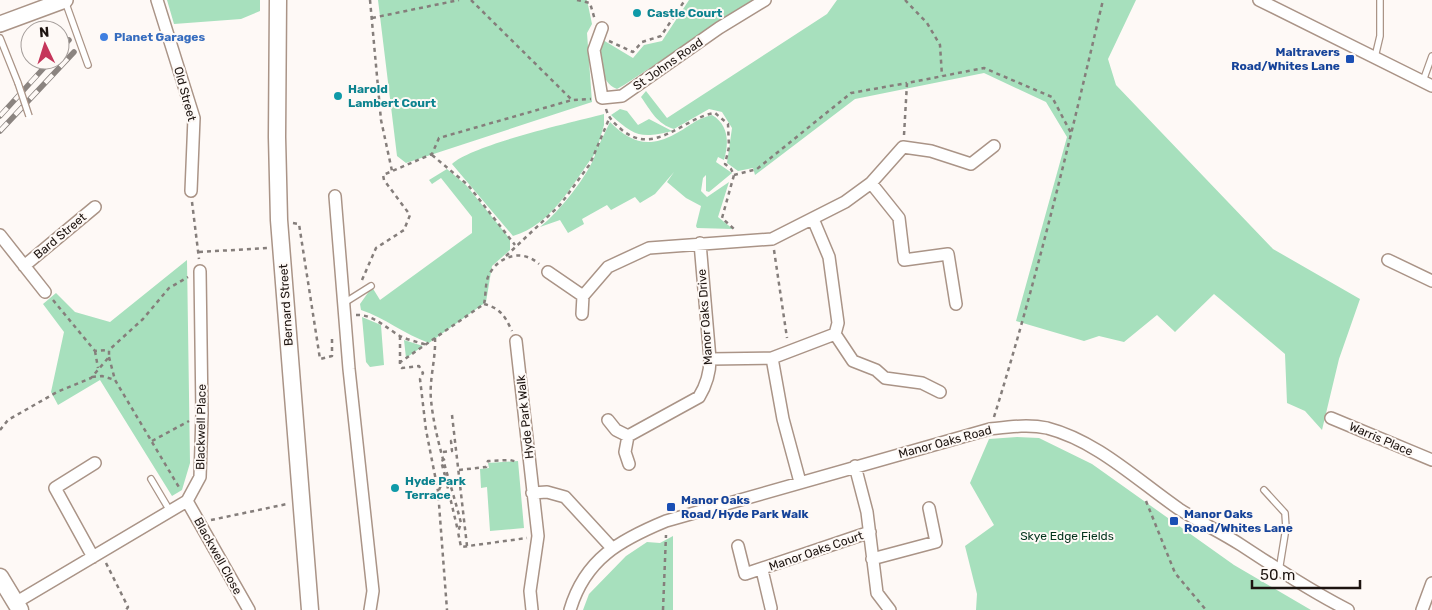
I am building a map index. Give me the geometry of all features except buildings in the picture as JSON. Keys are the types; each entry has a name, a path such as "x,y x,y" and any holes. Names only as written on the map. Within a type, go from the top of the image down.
{"main road":[{"name":"Bernard Street","path":"278,0 277,137 279,220 310,610"},
{"path":"0,577 18,607"}],"street":[{"path":"0,24 65,0"},
{"name":"Old Street","path":"157,0 194,118 191,191"},
{"name":"St Johns Road","path":"602,98 622,96 719,28 765,0"},
{"path":"1259,0 1427,83"},
{"path":"601,32 594,50 602,98"},
{"path":"582,314 583,296 608,266 649,248 700,243 749,242 772,238 845,202 871,183 903,148 931,151 971,164 994,146"},
{"path":"871,183 899,218 904,260 948,254 956,304"},
{"path":"335,196 373,591 370,610"},
{"name":"Bard Street","path":"24,266 95,207"},
{"path":"813,219 829,257 838,323 835,334"},
{"name":"Bard Street","path":"0,235 45,292"},
{"name":"Manor Oaks Drive","path":"628,436 699,397 706,386 710,372 710,358 700,243"},
{"path":"1388,260 1432,281"},
{"name":"Blackwell Place","path":"18,607 97,555 171,513 187,501 200,477 202,414 200,271"},
{"path":"548,272 583,296"},
{"path":"710,358 772,358 835,334"},
{"path":"835,334 854,361 876,370 885,378 922,383 940,392"},
{"name":"Hyde Park Walk","path":"516,341 538,536 530,591 532,610"},
{"path":"772,358 783,419 800,482"},
{"name":"Warris Place","path":"1331,418 1432,460"},
{"path":"608,420 616,430 628,436 626,452 629,464"},
{"name":"Manor Oaks Road","path":"570,610 576,590 591,568 612,548 629,536 666,521 855,466 990,429 1018,426 1045,428 1072,437 1136,477 1180,509 1240,544 1279,571 1348,610"},
{"path":"95,463 55,488 97,555"},
{"name":"Manor Oaks Court","path":"855,466 870,532 877,593 890,610"},
{"path":"532,493 547,492 565,496 612,548"},
{"name":"Blackwell Close","path":"187,501 249,610"},
{"name":"Manor Oaks Court","path":"872,559 936,542 929,508"},
{"name":"Manor Oaks Court","path":"738,546 745,574 762,570 870,532"},
{"name":"Manor Oaks Court","path":"762,570 771,608"},
{"path":"1422,610 1432,583"}],"lane":[{"path":"65,0 88,65"},
{"path":"1375,57 1382,17 1380,0"},
{"path":"0,38 29,116"},
{"path":"1427,83 1432,56"},
{"path":"344,303 371,286"},
{"path":"151,478 171,513"},
{"path":"1264,490 1285,513 1286,528 1279,571"}],"path":[{"path":"370,0 381,120 392,170"},
{"path":"372,18 459,0"},
{"path":"471,0 572,100"},
{"path":"577,0 590,2 601,32 633,52 642,42 661,36 685,0"},
{"path":"905,0 927,23 940,45 942,76"},
{"path":"990,429 1023,322 1072,134 1103,0"},
{"path":"734,175 757,169 851,93 984,68 1052,97 1072,134"},
{"path":"903,148 907,83"},
{"path":"343,286 359,285 376,248 404,230 410,216 384,180 384,175 432,154 439,138 572,100 602,98 609,119 628,135 650,139 671,134 701,115 715,113 728,124 729,147 725,164 732,169 734,175 722,218 749,242"},
{"path":"400,363 484,304 488,276 515,245 560,206 590,164 609,119"},
{"path":"432,154 468,185 515,245"},
{"path":"94,351 109,350 143,319 169,288 200,271 191,191"},
{"path":"279,220 299,224 320,359 332,356 332,337"},
{"path":"772,238 789,352"},
{"path":"199,252 281,248"},
{"path":"505,257 513,254 532,258 548,272"},
{"path":"45,292 94,351 98,368"},
{"path":"484,304 496,307 506,318"},
{"path":"362,315 379,321 400,336 427,345"},
{"path":"400,336 400,363 402,368 415,365 422,369 420,379 426,430 438,491 446,610"},
{"path":"435,338 436,355 431,397 461,523 458,532"},
{"path":"109,350 115,380 187,501"},
{"path":"91,378 109,357"},
{"path":"0,430 8,420 57,392 91,378 102,376 115,380"},
{"path":"152,441 202,414"},
{"path":"452,415 467,546"},
{"path":"443,452 452,451 451,441 454,440"},
{"path":"445,459 441,461 461,547 538,536"},
{"path":"459,470 486,467 488,461 510,460 530,465"},
{"path":"438,491 445,476"},
{"path":"1136,477 1175,573 1206,610"},
{"path":"200,522 301,501"},
{"path":"663,610 666,521"},
{"path":"97,555 128,607 126,610"}],"green space":[{"path":"167,0 260,0 260,11 241,19 174,24"},
{"path":"378,0 587,0 592,24 587,33 592,102 406,163 397,156"},
{"path":"689,0 753,0 624,85 617,89 611,86 604,76 598,43 603,40 633,58 644,45 662,41"},
{"path":"837,0 1136,0 1108,59 1116,85 1273,249 1360,299 1339,359 1322,430 1305,411 1287,403 1285,354 1214,294 1175,332 1157,315 1124,342 1099,336 1084,341 1016,321 1067,137 1046,102 984,73 855,99 755,175 753,168 738,171 727,163 732,128 722,112 709,109 674,129 663,124 651,112 641,97 646,91 667,118 827,14"},
{"path":"620,109 627,111 638,125 649,119 672,131 653,135 638,134 611,115"},
{"path":"604,114 604,125 597,149 610,122 632,139 648,142 665,139 696,121 712,115 718,119 725,129 727,147 724,160 718,157 716,162 732,173 709,192 706,191 706,175 703,178 701,191 707,197 729,182 718,217 733,229 697,228 701,206 686,198 667,182 674,172 655,194 640,203 635,197 611,210 607,205 582,219 584,224 568,233 560,220 540,227 556,212 580,182 593,161 596,152 570,189 550,213 527,231 513,236 452,164 480,149 501,142"},
{"path":"447,169 466,185 510,239 510,250 492,266 486,302 429,343 361,310 360,304 372,287 380,300 472,233 472,217 441,178 432,184 429,180"},
{"path":"187,260 190,463 182,490 172,496 100,380 58,405 51,392 64,332 43,304 56,293 75,312 110,322"},
{"path":"362,317 381,325 384,365 370,367 366,362"},
{"path":"404,340 423,346 406,358"},
{"name":"Skye Edge Fields","path":"1039,438 1092,464 1234,565 1311,610 976,610 977,594 965,546 994,525 970,483 989,439"},
{"path":"518,461 524,528 490,531 487,487 481,488 480,469 489,468 488,463"},
{"path":"673,536 673,610 583,610 589,594 626,556 647,542 660,543"}],"railway":[{"path":"0,131 74,52"},
{"path":"0,116 42,70"}],"place":[{"name":"Castle Court","path":"637,13"},
{"name":"Planet Garages","path":"104,37"},
{"name":"Maltravers Road/Whites Lane","path":"1350,59"},
{"name":"Harold Lambert Court","path":"338,96"},
{"name":"Hyde Park Terrace","path":"395,488"},
{"name":"Manor Oaks Road/Hyde Park Walk","path":"671,507"},
{"name":"Manor Oaks Road/Whites Lane","path":"1174,521"}]}
